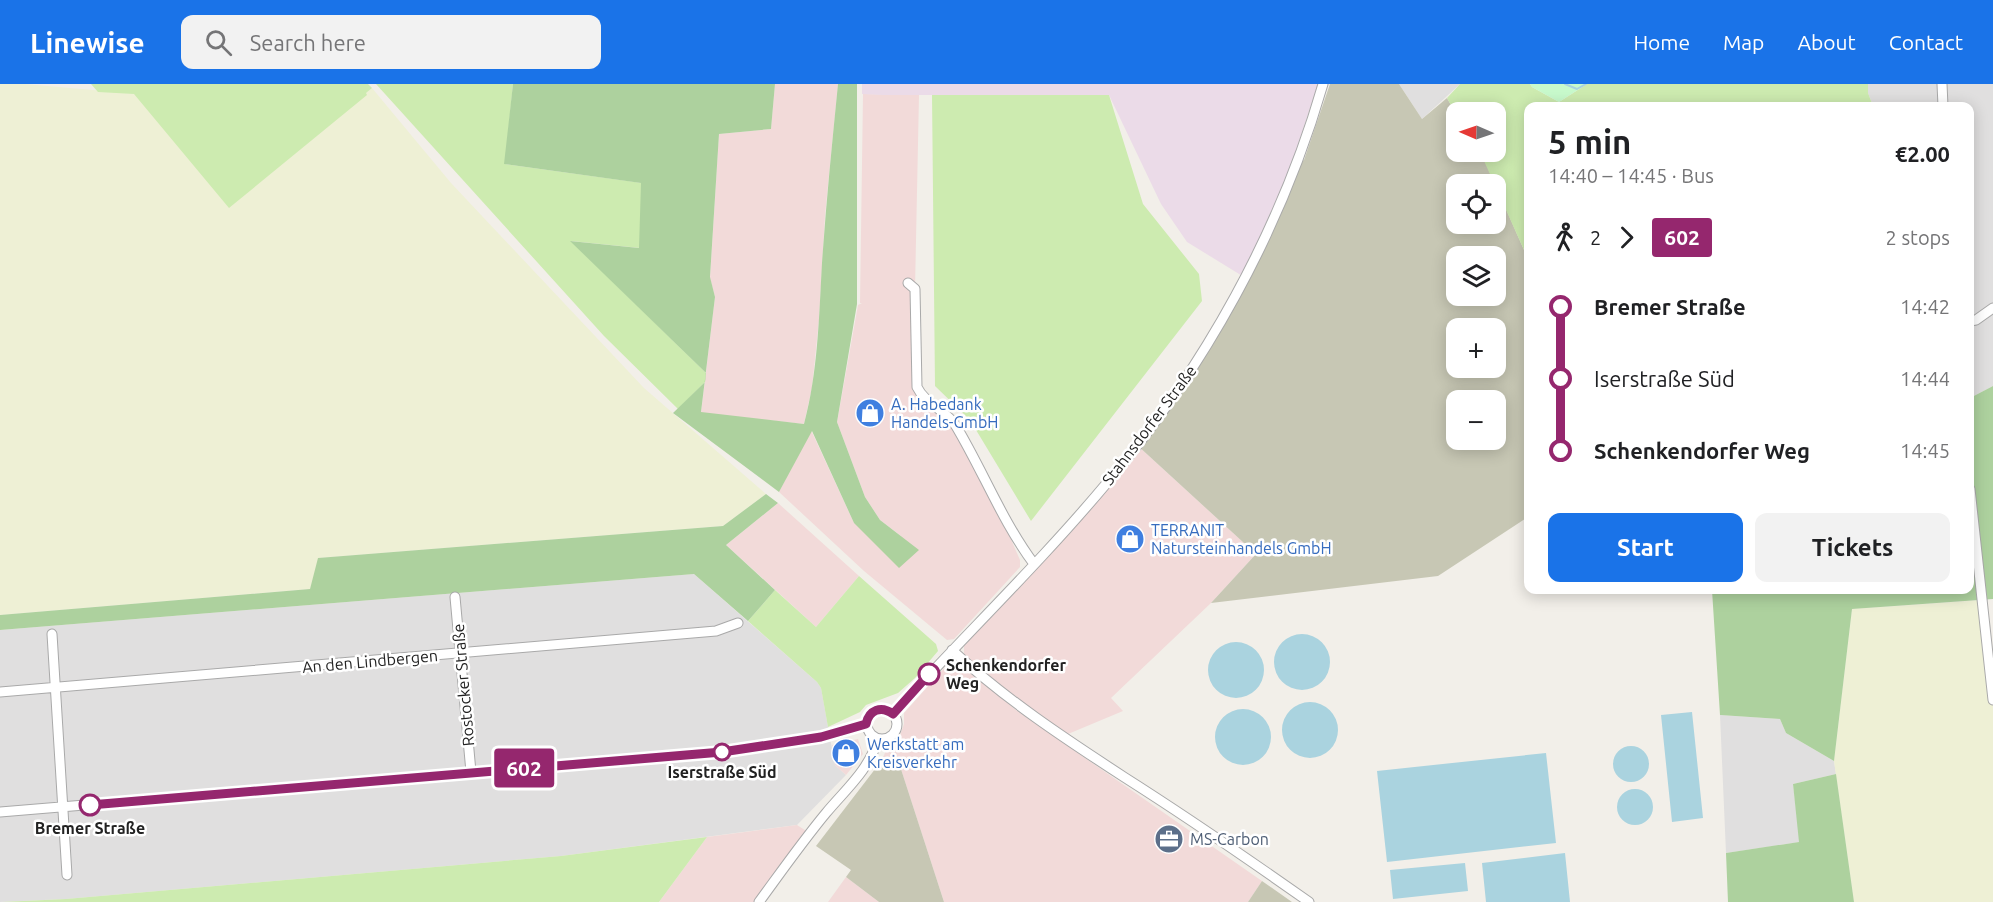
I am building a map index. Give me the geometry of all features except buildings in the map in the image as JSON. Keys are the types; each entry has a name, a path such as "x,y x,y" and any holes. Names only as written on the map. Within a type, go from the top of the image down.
{"street":[{"name":"Stahnsdorfer Straße","path":"893,714 1106,485 1170,402 1223,316 1262,242 1305,142 1323,84"},
{"path":"1942,84 1943,102"},
{"path":"908,283 915,289 917,387 921,394 954,423 1018,543 1034,564"},
{"path":"1974,320 1993,308"},
{"path":"1974,526 1993,700"},
{"name":"Rostocker Straße","path":"455,597 471,772"},
{"name":"An den Lindbergen","path":"0,692 716,632 738,623"},
{"path":"52,634 67,875"},
{"path":"952,650 1018,706 1070,743 1154,796 1309,902"},
{"path":"885,709 893,714 897,726 893,734 878,739 870,733 866,724 869,716 876,710 885,709"},
{"path":"0,812 722,752 821,737 866,724"},
{"path":"759,902 835,802 864,770 878,739"}],"shaded area":[{"path":"0,84 25,84 138,94 229,207 372,88 451,183 644,388 766,494 723,526 319,558 310,589 0,615"},
{"path":"775,84 838,84 825,216 819,320 812,388 804,424 701,413 715,297 710,278 719,134 771,129"},
{"path":"862,84 1318,84 1295,154 1296,164 1244,277 1187,242 1161,204 1109,95 883,95 862,94"},
{"path":"1330,84 1399,84 1422,119 1447,98 1449,102 1446,102 1446,162 1485,162 1491,174 1446,174 1446,234 1506,234 1506,209 1524,250 1524,520 1438,576 1211,603 1256,554 1137,445 1223,316 1296,164 1304,160"},
{"path":"1399,84 1460,84 1422,119"},
{"path":"1868,84 1993,84 1993,386 1974,396 1974,102 1871,102"},
{"path":"863,94 919,95 915,289 917,387 954,423 991,493 1020,560 1020,567 954,639 947,640 864,571 779,492 811,430 854,523 901,536 880,520 865,497 837,422 858,305 862,303 860,303"},
{"path":"1137,445 1256,554 1211,603 1111,698 1123,711 1068,734 1020,701 964,655 964,646 1031,573"},
{"path":"778,503 859,576 816,627 726,545"},
{"path":"694,574 821,688 835,765 846,775 797,825 561,856 66,899 0,902 0,630"},
{"path":"1982,600 1993,691 1993,902 1854,902 1834,761 1852,609"},
{"path":"959,662 1016,710 1262,881 1248,902 944,902 899,763 882,760 887,748 899,738 904,724 904,713 947,665"},
{"path":"1720,715 1780,719 1786,733 1834,761 1836,774 1793,784 1800,842 1726,853"},
{"path":"858,739 863,754 846,775 835,765 832,745"},
{"path":"882,760 899,763 944,902 879,902 846,877 851,870 816,846"},
{"path":"797,825 808,832 755,902 659,902 707,837"},
{"path":"846,877 879,902 828,902"},
{"path":"1262,881 1292,902 1248,902"}],"green space":[{"path":"91,84 368,84 372,88 366,93 367,95 229,208 134,94 98,92"},
{"path":"376,84 513,84 505,164 642,183 640,248 571,241 706,373 705,382 678,409 604,336"},
{"path":"513,84 775,84 771,129 719,134 710,277 715,297 706,373 570,241 639,248 641,183 504,164"},
{"path":"838,84 857,84 857,304 837,422 865,497 880,520 919,550 899,568 854,523 812,431 779,492 673,413 705,382 701,412 804,424 809,405 817,344 825,219"},
{"path":"1460,84 1530,84 1559,102 1524,102 1524,250 1506,210 1506,174 1490,174 1484,162 1506,162 1506,102 1449,102 1447,98"},
{"path":"1530,84 1587,84 1559,102"},
{"path":"1587,84 1868,84 1871,102 1559,102"},
{"path":"932,95 1109,95 1143,204 1199,274 1202,301 1031,521 970,420 935,386"},
{"path":"1993,386 1993,599 1852,609 1834,761 1786,733 1780,719 1720,715 1712,594 1974,594 1974,396"},
{"path":"766,494 778,503 726,545 775,590 748,621 694,574 0,630 0,615 310,589 318,558 723,526"},
{"path":"859,576 936,644 938,651 915,678 898,693 866,705 860,712 828,727 821,688 817,682 748,621 775,590 816,627"},
{"path":"1836,774 1854,902 1728,902 1726,853 1799,842 1793,784"},
{"path":"707,837 659,902 2,902 66,899 561,856"}],"water":[{"path":"1302,634 1313,636 1322,642 1328,651 1330,662 1328,673 1322,682 1313,688 1302,690 1291,688 1282,682 1276,673 1274,662 1276,651 1282,642 1291,636"},
{"path":"1236,642 1247,644 1256,650 1262,659 1264,670 1262,681 1256,690 1247,696 1236,698 1225,696 1216,690 1210,681 1208,670 1210,659 1216,650 1225,644"},
{"path":"1310,702 1321,704 1330,710 1336,719 1338,730 1336,741 1330,750 1321,756 1310,758 1299,756 1290,750 1284,741 1282,730 1284,719 1290,710 1299,704"},
{"path":"1243,709 1254,711 1263,717 1269,726 1271,737 1269,748 1263,757 1254,763 1243,765 1232,763 1223,757 1217,748 1215,737 1217,726 1223,717 1232,711"},
{"path":"1692,712 1703,818 1672,822 1661,715"},
{"path":"1631,746 1644,751 1649,764 1644,777 1631,782 1618,777 1613,764 1618,751"},
{"path":"1546,753 1556,843 1387,862 1377,771"},
{"path":"1635,789 1648,794 1653,807 1648,820 1635,825 1622,820 1617,807 1622,794"},
{"path":"1565,853 1570,902 1486,902 1482,863"},
{"path":"1465,863 1468,891 1393,899 1390,870"}],"waterway":[{"path":"1565,84 1577,89 1586,84"}],"bus line":[{"name":"602","path":"90,805 722,752 777,744 821,737 866,724 869,716 876,710 885,709 893,714 929,674"}],"place":[{"name":"A. Habedank Handels-GmbH","path":"870,413"},
{"name":"TERRANIT Natursteinhandels GmbH","path":"1130,539"},
{"name":"Schenkendorfer Weg","path":"929,674"},
{"name":"Iserstraße Süd","path":"722,752"},
{"name":"Werkstatt am Kreisverkehr","path":"846,753"},
{"name":"Bremer Straße","path":"90,805"},
{"name":"MS-Carbon","path":"1169,839"}]}
